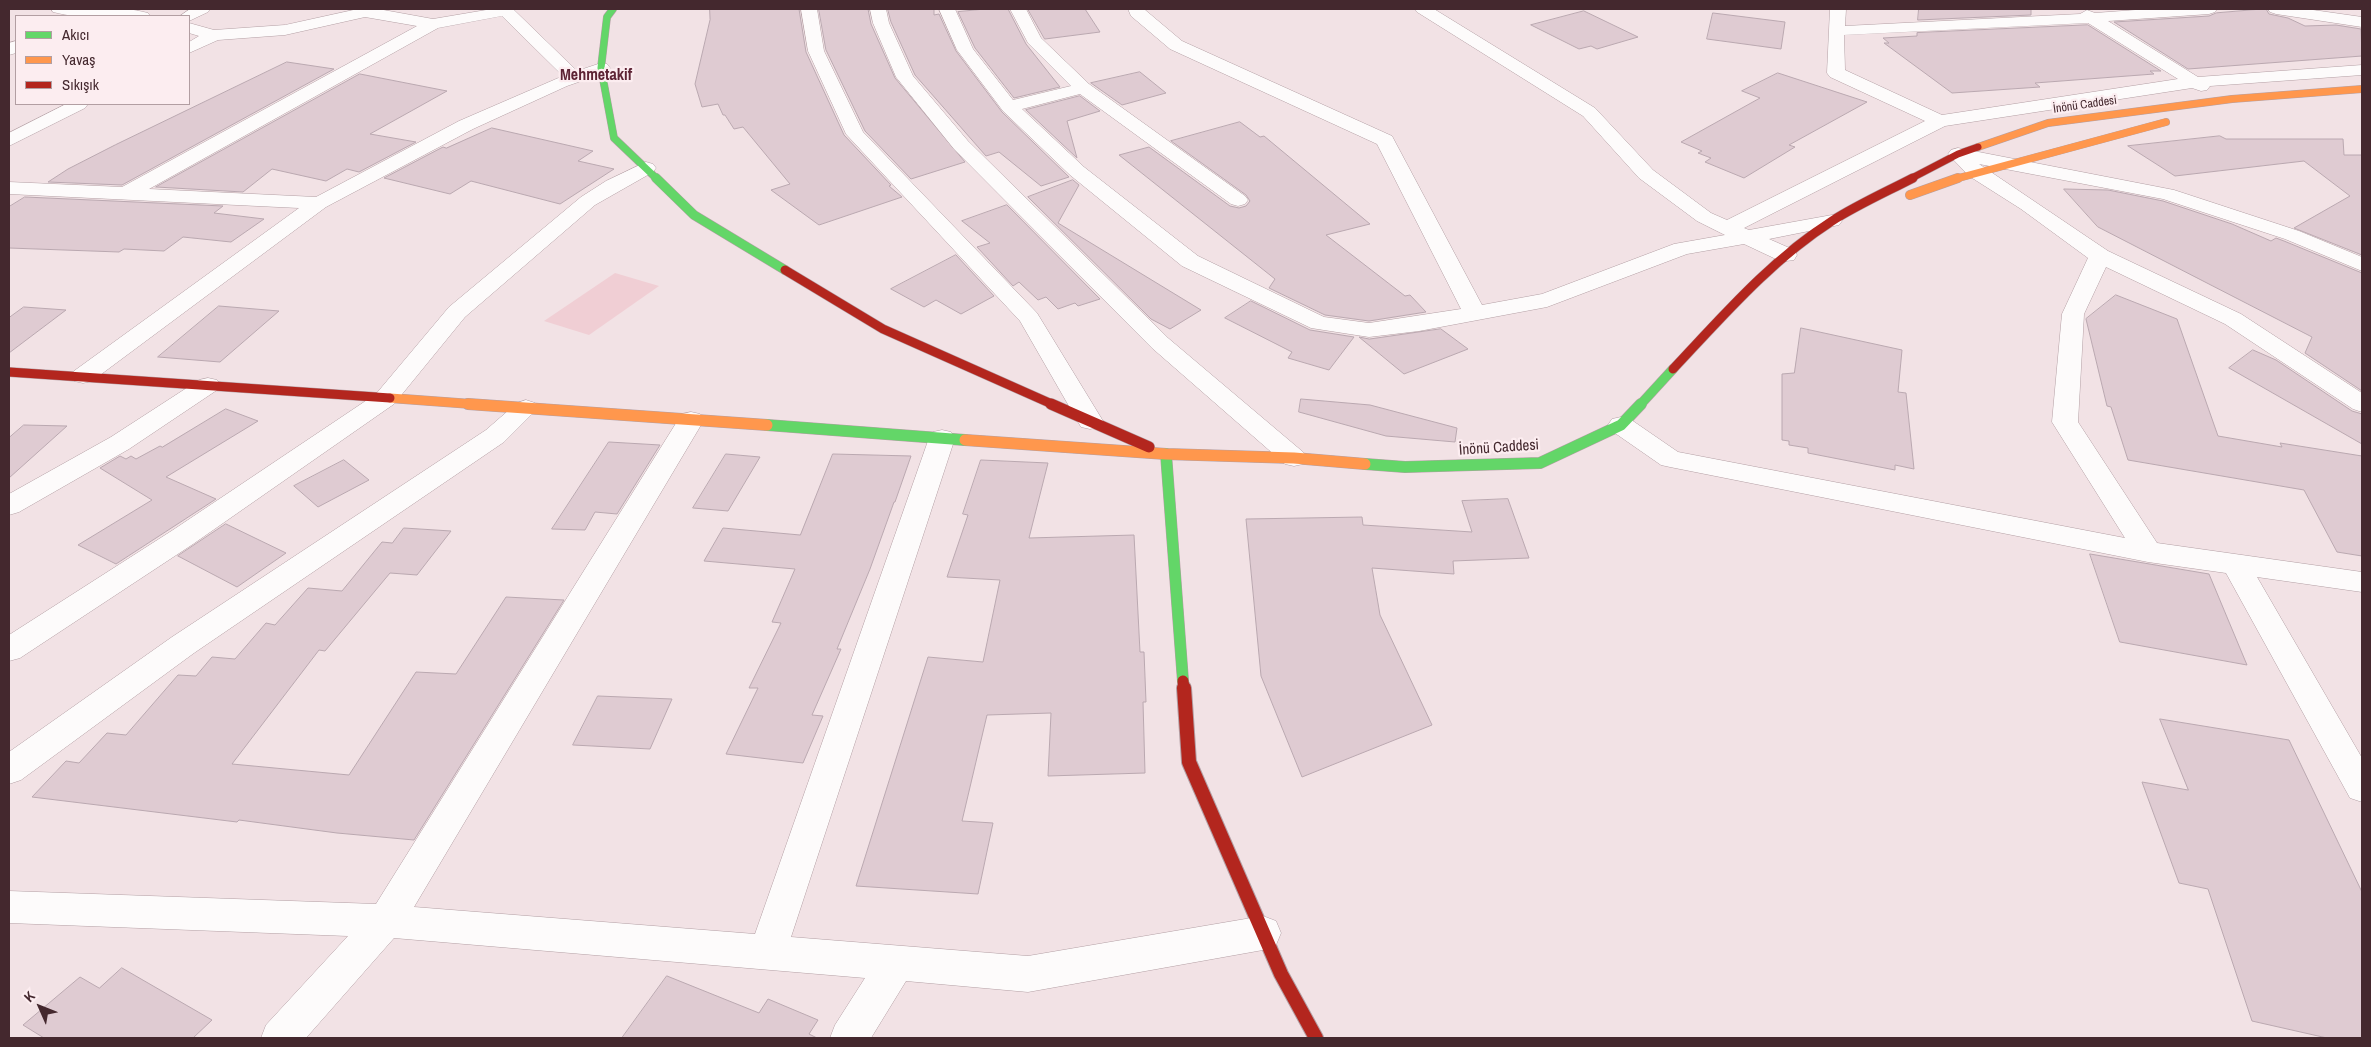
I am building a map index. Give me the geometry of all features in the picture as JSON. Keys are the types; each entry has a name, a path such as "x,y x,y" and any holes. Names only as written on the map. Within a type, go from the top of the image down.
{"main road":[{"path":"613,9 607,17 601,68 614,138 694,215 882,329 1166,454 1190,762 1281,974 1316,1038"},
{"name":"İnönü Caddesi","path":"9,372 1166,454 1294,458 1404,467 1540,463 1621,425 1716,323 1786,255 1832,221 1958,154 2048,123 2223,100 2362,89"},
{"name":"İnönü Caddesi","path":"1832,221 1976,172 2180,120"}],"street":[{"path":"59,9 126,15"},
{"path":"190,15 202,9"},
{"path":"808,9 816,51 855,134 1029,318 1090,421"},
{"path":"878,9 881,23 904,77 961,144 1160,344 1294,458"},
{"path":"948,9 965,50 1009,107 1077,171 1190,261 1319,322 1369,330 1419,324 1474,312 1547,300 1682,249 1737,232 1832,221"},
{"path":"1018,9 1034,40 1083,88 1238,200"},
{"path":"1136,9 1137,13 1176,45 1385,140 1474,312"},
{"path":"1423,9 1590,112 1646,174 1704,217 1786,255"},
{"path":"1838,9 1836,73 1940,121"},
{"path":"1836,31 2004,22 2086,13 2209,9"},
{"path":"2276,9 2362,22"},
{"path":"2332,9 2362,13"},
{"path":"190,28 214,35 285,30 368,10 432,24"},
{"path":"1938,10 2004,22"},
{"path":"124,194 432,24 506,11 574,77"},
{"path":"250,33 287,13"},
{"path":"2086,13 2223,100"},
{"path":"190,47 214,35"},
{"path":"82,376 319,203 466,125 574,77 601,68"},
{"path":"1737,232 1940,121 2195,82 2362,70"},
{"path":"1009,107 1083,88"},
{"path":"9,140 77,105"},
{"path":"1958,154 2167,194 2292,235 2362,264"},
{"path":"1958,154 1976,172 2028,205 2100,256 2233,319 2362,404"},
{"path":"9,650 183,537 385,399 457,312 588,201 613,184 646,168"},
{"path":"9,188 319,203"},
{"path":"2100,256 2073,314 2065,422 2148,552"},
{"path":"9,506 120,442 208,385"},
{"path":"9,770 183,645 495,436 526,408"},
{"path":"280,1038 386,921 691,420"},
{"path":"1621,425 1670,458 2148,552 2362,582"},
{"path":"767,952 942,438"},
{"path":"2236,564 2362,788"},
{"path":"9,906 386,921 1028,974 1263,933"},
{"path":"849,1038 896,963"}],"shaded area":[{"path":"615,273 659,286 589,335 544,321"}],"building":[{"path":"710,9 799,9 806,52 844,135 891,185 889,186 902,197 819,225 771,190 790,184 743,127 734,129 725,115 723,115 718,104 702,107 695,84 710,20"},
{"path":"819,9 868,9 871,24 895,78 965,162 911,179 865,131 826,50"},
{"path":"888,9 934,9 934,15 939,14 956,51 1002,112 1069,177 1041,186 999,152 986,156 915,75 891,22"},
{"path":"1008,9 1026,44 1060,87 1014,98 975,48 958,12"},
{"path":"1028,9 1085,9 1100,32 1045,39"},
{"path":"1919,9 2031,9 2031,15 1918,20"},
{"path":"2266,9 2269,14 2288,18 2305,26 2336,25 2361,29 2362,56 2188,69 2114,22 2209,16 2216,13"},
{"path":"1584,11 1638,37 1597,49 1591,46 1579,49 1531,25"},
{"path":"1713,13 1785,22 1781,49 1707,39"},
{"path":"2088,25 2161,71 2150,71 2154,74 2035,83 2040,87 1952,93 1884,43 1889,43 1883,38 1917,36 1917,33"},
{"path":"287,62 334,69 122,185 48,182 68,169 115,145"},
{"path":"1140,72 1166,93 1122,105 1091,83"},
{"path":"1778,73 1867,102 1789,145 1795,147 1744,178 1705,162 1711,158 1698,153 1702,151 1681,142 1760,98 1742,91"},
{"path":"360,74 447,91 370,134 416,142 359,172 347,169 326,181 272,169 243,192 156,187"},
{"path":"1080,96 1100,111 1067,121 1077,158 1026,110"},
{"path":"1240,122 1260,137 1264,136 1370,224 1326,235 1405,296 1410,295 1426,312 1369,321 1325,315 1269,288 1275,279 1119,155 1149,147 1230,206 1239,208 1246,206 1250,201 1246,195 1171,141"},
{"path":"492,128 593,151 578,161 614,169 560,204 471,181 450,194 384,178 443,147 446,148"},
{"path":"2220,136 2226,139 2343,139 2344,155 2362,155 2362,255 2294,228 2350,196 2304,161 2175,176 2128,146"},
{"path":"1073,180 1079,185 1058,223 1201,310 1170,329 1151,319 1028,197"},
{"path":"2064,189 2108,190 2163,201 2232,224 2271,241 2276,238 2362,273 2362,391 2305,353 2312,337 2098,227"},
{"path":"25,197 223,206 214,213 264,219 231,242 183,237 164,251 124,249 119,252 9,248 9,207"},
{"path":"1007,205 1100,299 1078,306 1075,303 1058,309 1046,297 1038,300 1019,282 1013,286 977,247 990,243 962,221"},
{"path":"956,255 994,296 961,314 936,300 924,307 891,289"},
{"path":"2116,295 2177,319 2218,436 2282,447 2280,443 2362,456 2362,556 2337,552 2304,490 2128,460 2111,407 2107,406 2086,319"},
{"path":"1251,301 1310,330 1354,337 1329,370 1288,358 1292,352 1225,318"},
{"path":"219,306 279,311 220,362 158,357"},
{"path":"24,307 66,310 9,353 9,318"},
{"path":"1801,328 1902,350 1898,392 1906,393 1914,469 1895,465 1895,470 1808,453 1808,448 1789,445 1789,441 1782,440 1782,374 1794,373"},
{"path":"1441,329 1468,349 1404,374 1359,337 1369,339"},
{"path":"2253,350 2276,360 2352,411 2362,414 2362,444 2229,368"},
{"path":"1301,399 1370,405 1457,428 1455,442 1386,436 1299,412"},
{"path":"226,409 258,421 166,477 216,499 116,564 78,545 152,500 100,468 120,456 126,459 131,456 136,459 160,446 162,447"},
{"path":"24,425 67,426 9,478 9,438"},
{"path":"609,442 660,445 617,514 595,512 585,530 552,529"},
{"path":"726,454 760,457 728,511 693,508"},
{"path":"833,454 911,456 870,569 837,649 841,649 812,715 823,716 803,763 726,754 758,688 749,688 781,623 772,622 795,569 704,561 723,528 800,535"},
{"path":"344,460 369,480 318,507 294,486"},
{"path":"981,460 1048,463 1029,538 1134,535 1140,652 1144,652 1146,702 1143,702 1145,773 1048,776 1051,713 987,715 962,821 993,823 978,894 856,886 928,657 983,662 1000,580 947,577 968,515 963,514"},
{"path":"1508,499 1529,558 1453,561 1454,574 1372,568 1380,615 1432,725 1302,777 1261,676 1246,519 1362,517 1363,525 1472,532 1462,501"},
{"path":"226,524 286,553 237,587 178,556"},
{"path":"404,528 451,531 417,575 390,573 325,651 319,650 232,764 349,775 416,672 456,674 506,597 564,600 414,840 337,833 239,820 237,822 32,797 66,761 79,763 107,733 126,735 178,675 196,676 212,657 235,659 266,623 275,625 308,588 342,591 382,542 392,543"},
{"path":"2090,554 2209,574 2247,665 2120,642"},
{"path":"598,696 672,699 650,749 573,745"},
{"path":"2160,719 2289,740 2362,892 2362,1038 2327,1038 2252,1021 2208,889 2179,883 2142,782 2188,790"},
{"path":"122,968 212,1020 193,1038 44,1038 23,1025 80,977 99,988"},
{"path":"667,976 759,1013 768,999 818,1020 809,1034 817,1038 622,1038"}],"traffic: fast":[{"path":"613,9 607,17 601,68 614,138 694,215 785,270"},
{"path":"1365,464 1405,467 1540,463 1621,425 1673,369"},
{"path":"767,425 965,440"},
{"path":"1166,454 1183,681"}],"traffic: slow":[{"path":"1978,147 2048,123 2232,99 2362,89"},
{"path":"1910,195 1976,172 2166,122"},
{"path":"390,398 767,425"},
{"path":"965,440 1166,454 1294,458 1365,464"}],"traffic: jam":[{"path":"1673,369 1716,323 1786,255 1832,221 1958,154 1978,147"},
{"path":"785,270 883,329 1149,447"},
{"path":"9,372 390,398"},
{"path":"1183,681 1189,762 1281,974 1316,1038"}],"district":[{"name":"Mehmetakif","path":"596,76"}]}
